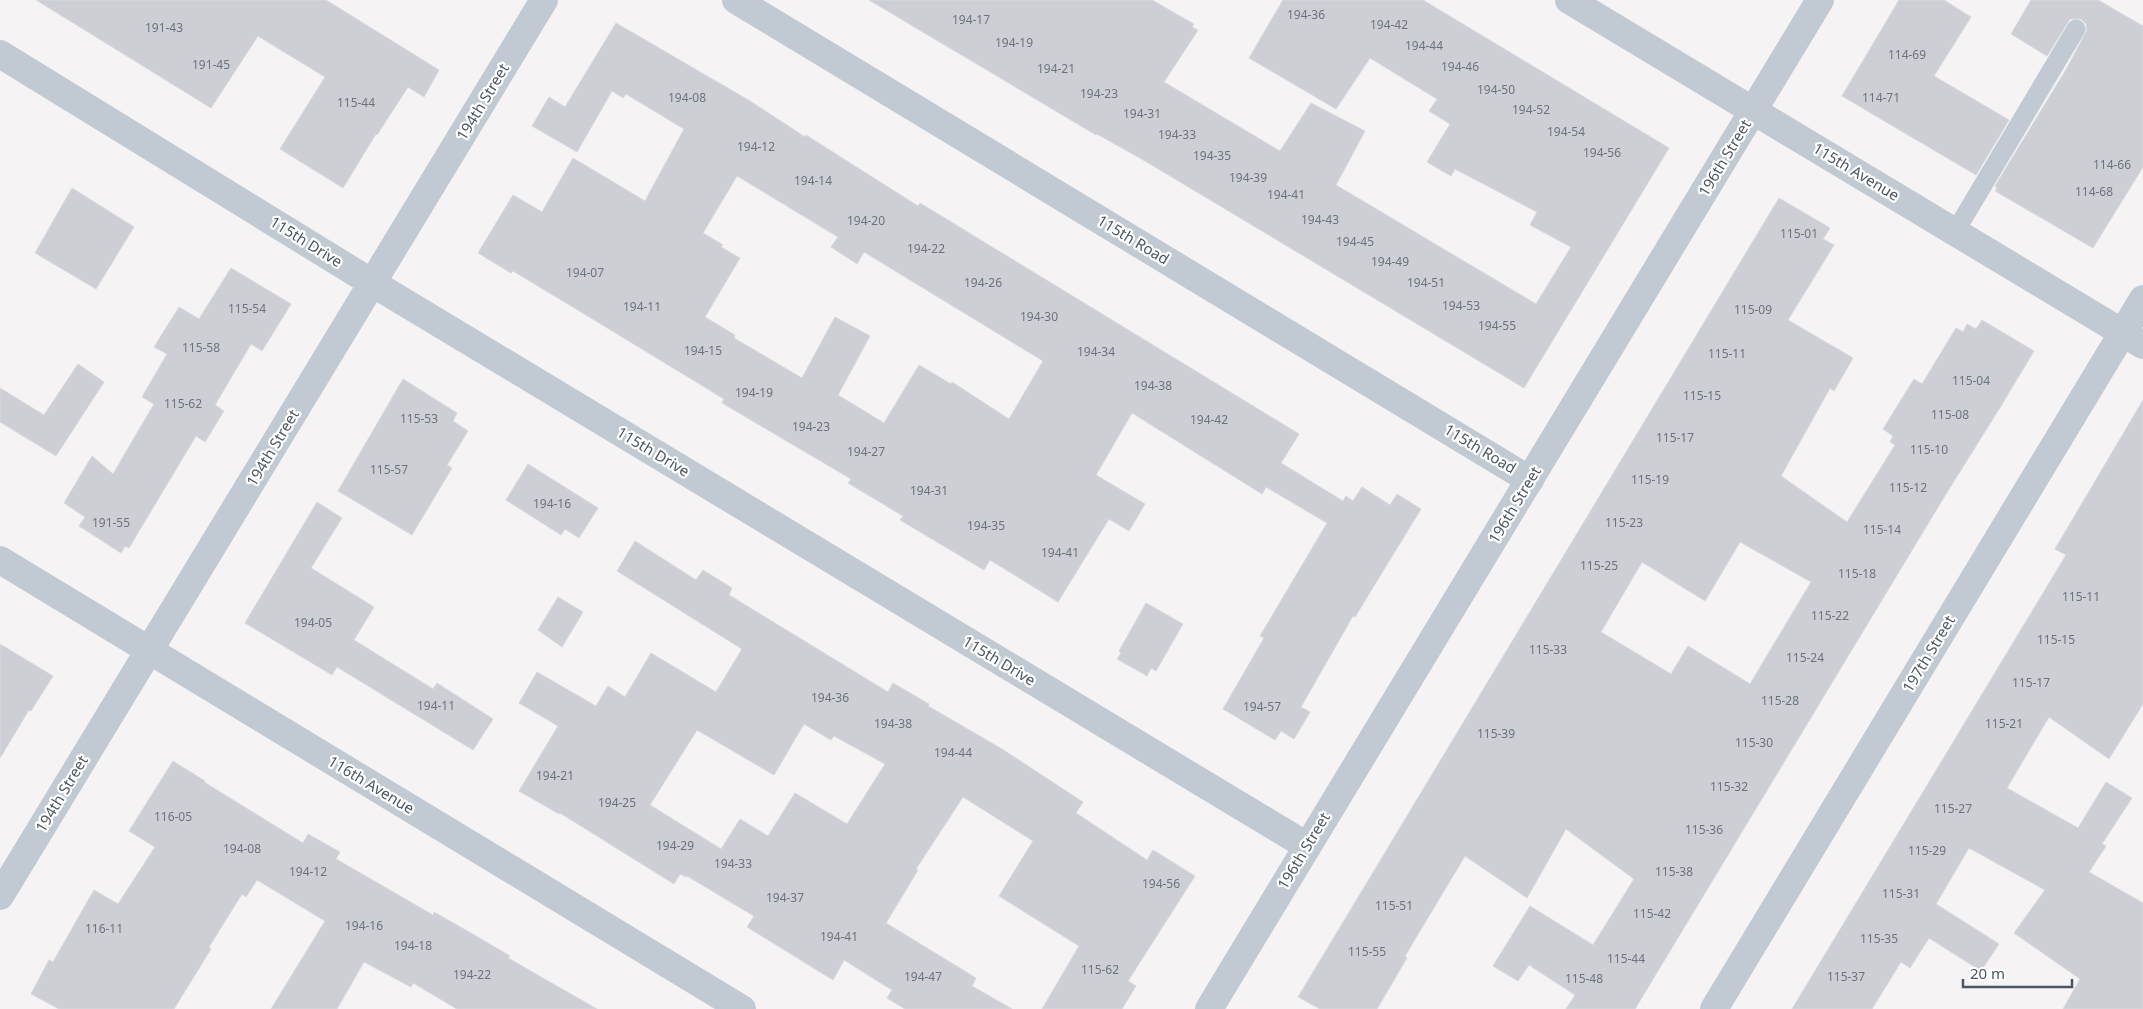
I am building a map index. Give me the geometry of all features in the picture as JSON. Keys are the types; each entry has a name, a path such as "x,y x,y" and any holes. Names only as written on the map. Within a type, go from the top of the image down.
{"street":[{"name":"194th Street","path":"0,896 374,284 544,0"},
{"name":"115th Road","path":"736,0 1530,480"},
{"name":"115th Avenue","path":"1569,0 2133,339"},
{"name":"196th Street","path":"1209,1009 1820,0"},
{"name":"115th Drive","path":"0,54 374,284 1307,846"},
{"name":"197th Street","path":"1714,1009 2133,339 2143,299"},
{"name":"116th Avenue","path":"0,560 742,1009"}],"lane":[{"path":"1955,232 2076,29"}],"building":[{"path":"36,0 326,0 439,70 424,97 408,87 343,188 280,149 325,77 258,36 211,108"},
{"path":"869,0 1152,0 1194,24 1192,27 1198,30 1164,82 1280,151 1311,103 1365,131 1336,185 1536,304 1571,247 1530,225 1537,212 1455,169 1451,176 1427,162 1450,124 1429,111 1437,99 1370,58 1336,109 1249,58 1283,0 1423,0 1669,148 1524,388 1145,161 1096,135"},
{"path":"1899,0 1944,0 1971,17 1934,76 2009,120 1976,175 1842,96"},
{"path":"2031,0 2098,0 2143,26 2143,167 2093,248 1995,191 1997,188 1995,186 2067,68 2087,30 2086,24 2081,19 2070,19 2047,56 2011,34"},
{"path":"616,23 750,101 918,206 920,203 1299,434 1281,463 1343,501 1346,496 1353,501 1362,487 1390,505 1397,494 1421,509 1355,617 1353,616 1301,707 1310,712 1294,739 1281,731 1275,740 1223,709 1264,638 1260,636 1327,523 1266,487 1262,494 1132,413 1096,475 1145,504 1129,531 1109,519 1058,602 990,560 984,570 900,520 903,516 848,483 851,479 722,403 724,399 513,271 511,273 478,253 513,195 542,212 573,158 645,201 684,129 626,94 623,98 612,91 577,152 532,126 549,97 565,107","holes":["737,176 838,237 831,247 857,264 864,252 1043,361 1009,419 952,382 951,384 919,365 884,423 838,395 870,336 835,317 802,378 734,338 735,335 705,317 740,258 721,247 723,245 703,233"]},
{"path":"72,188 134,227 96,289 35,253"},
{"path":"1779,198 1830,228 1823,239 1834,245 1788,320 1853,358 1834,391 1830,388 1781,476 1847,522 1895,445 1890,442 1893,436 1883,429 1914,379 1922,384 1956,328 1963,332 1967,324 1976,329 1982,320 2034,351 1635,1009 1566,1009 1575,995 1529,965 1518,981 1493,966 1530,906 1593,945 1634,879 1566,829 1527,898 1465,856 1405,956 1407,958 1377,1009 1320,1009 1298,997","holes":["1740,542 1811,582 1750,684 1688,646 1671,674 1601,632 1642,562 1705,601"]},
{"path":"231,268 291,304 262,351 251,344 215,405 224,411 205,442 196,436 129,548 125,546 121,553 79,526 85,517 64,503 92,456 113,474 154,404 142,397 167,354 154,347 179,307 199,319"},
{"path":"78,364 104,382 56,456 0,422 0,388 44,415"},
{"path":"403,379 457,413 453,421 468,431 447,465 452,468 412,535 338,491"},
{"path":"2143,400 2143,704 2109,759 2049,717 2007,788 2078,828 2106,782 2132,798 2102,844 2106,846 2089,872 2143,903 2143,1009 2063,1009 2080,979 2014,933 2045,890 1969,848 1936,904 1999,944 1981,971 1929,938 1910,968 1901,962 1872,1009 1792,1009 2066,555 2055,549"},
{"path":"528,464 598,508 579,538 565,529 561,535 506,500"},
{"path":"317,502 342,518 311,568 374,607 354,640 433,689 437,683 493,719 473,750 337,667 332,675 245,623"},
{"path":"635,541 696,580 703,570 732,588 729,595 888,692 893,683 929,704 928,706 1002,749 1083,802 1076,813 1147,860 1153,850 1195,876 1128,981 1136,986 1122,1009 1042,1009 1079,946 999,896 1033,841 963,797 916,869 918,870 886,923 976,978 972,986 1012,1009 905,1009 887,998 892,990 844,960 833,980 747,927 754,916 687,876 680,874 674,884 560,813 519,791 558,726 519,703 537,672 596,706 608,686 625,697 651,653 716,692 742,649 617,571","holes":["804,724 831,740 834,736 885,764 847,824 795,793 768,836 740,819 721,849 650,805 697,730 774,775"]},
{"path":"558,597 583,612 562,647 538,630"},
{"path":"1146,603 1183,624 1156,671 1151,668 1147,676 1117,659 1121,653 1119,651"},
{"path":"0,644 53,676 31,711 29,710 0,758"},
{"path":"173,761 303,843 308,834 340,852 336,859 433,915 434,912 471,933 510,956 508,958 597,1009 457,1009 413,983 411,987 364,962 337,1009 271,1009 325,921 257,880 246,897 242,894 174,1009 59,1009 31,994 49,960 53,962 94,890 118,904 155,847 129,831"}]}
